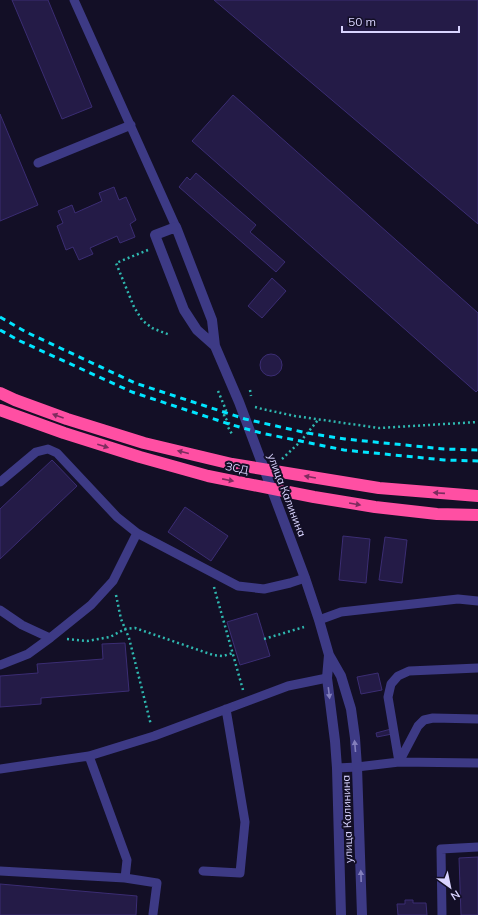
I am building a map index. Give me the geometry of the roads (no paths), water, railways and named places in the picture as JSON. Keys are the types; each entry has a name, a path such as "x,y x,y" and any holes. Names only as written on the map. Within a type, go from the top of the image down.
{"highway":[{"name":"ЗСД","path":"0,393 67,419 144,443 232,464 379,488 478,496"},
{"name":"ЗСД","path":"0,410 64,433 140,457 208,476 314,497 375,507 436,514 478,515"}],"street":[{"name":"улица Калинина","path":"215,346 197,330 184,310 155,235 176,227 212,320 215,346 239,402 305,578 329,655 341,676 351,709 357,767 362,915"},
{"name":"улица Калинина","path":"329,655 327,678 338,768 341,915"}],"lane":[{"path":"74,0 176,227"},
{"path":"38,163 131,125"},
{"path":"0,482 36,452 48,449 57,453 117,517 137,533 210,572 238,586 264,589 305,578"},
{"path":"0,665 28,654 91,605 113,581 137,533"},
{"path":"319,620 341,612 458,599 478,601"},
{"path":"0,610 22,625 50,638"},
{"path":"399,762 388,697 391,684 398,676 409,671 478,668"},
{"path":"0,769 89,756 154,736 288,686 327,678"},
{"path":"203,871 240,873 245,822 226,709"},
{"path":"399,762 418,726 424,720 433,718 478,719"},
{"path":"89,756 127,860 125,878"},
{"path":"338,768 399,762 478,763"},
{"path":"442,915 441,849 478,847"},
{"path":"0,871 125,878 157,883 153,914"}],"railway":[{"path":"0,317 26,332 135,383 245,419 307,433 345,439 444,449 478,450"},
{"path":"0,330 20,341 132,392 261,433 344,450 444,460 478,461"}]}
